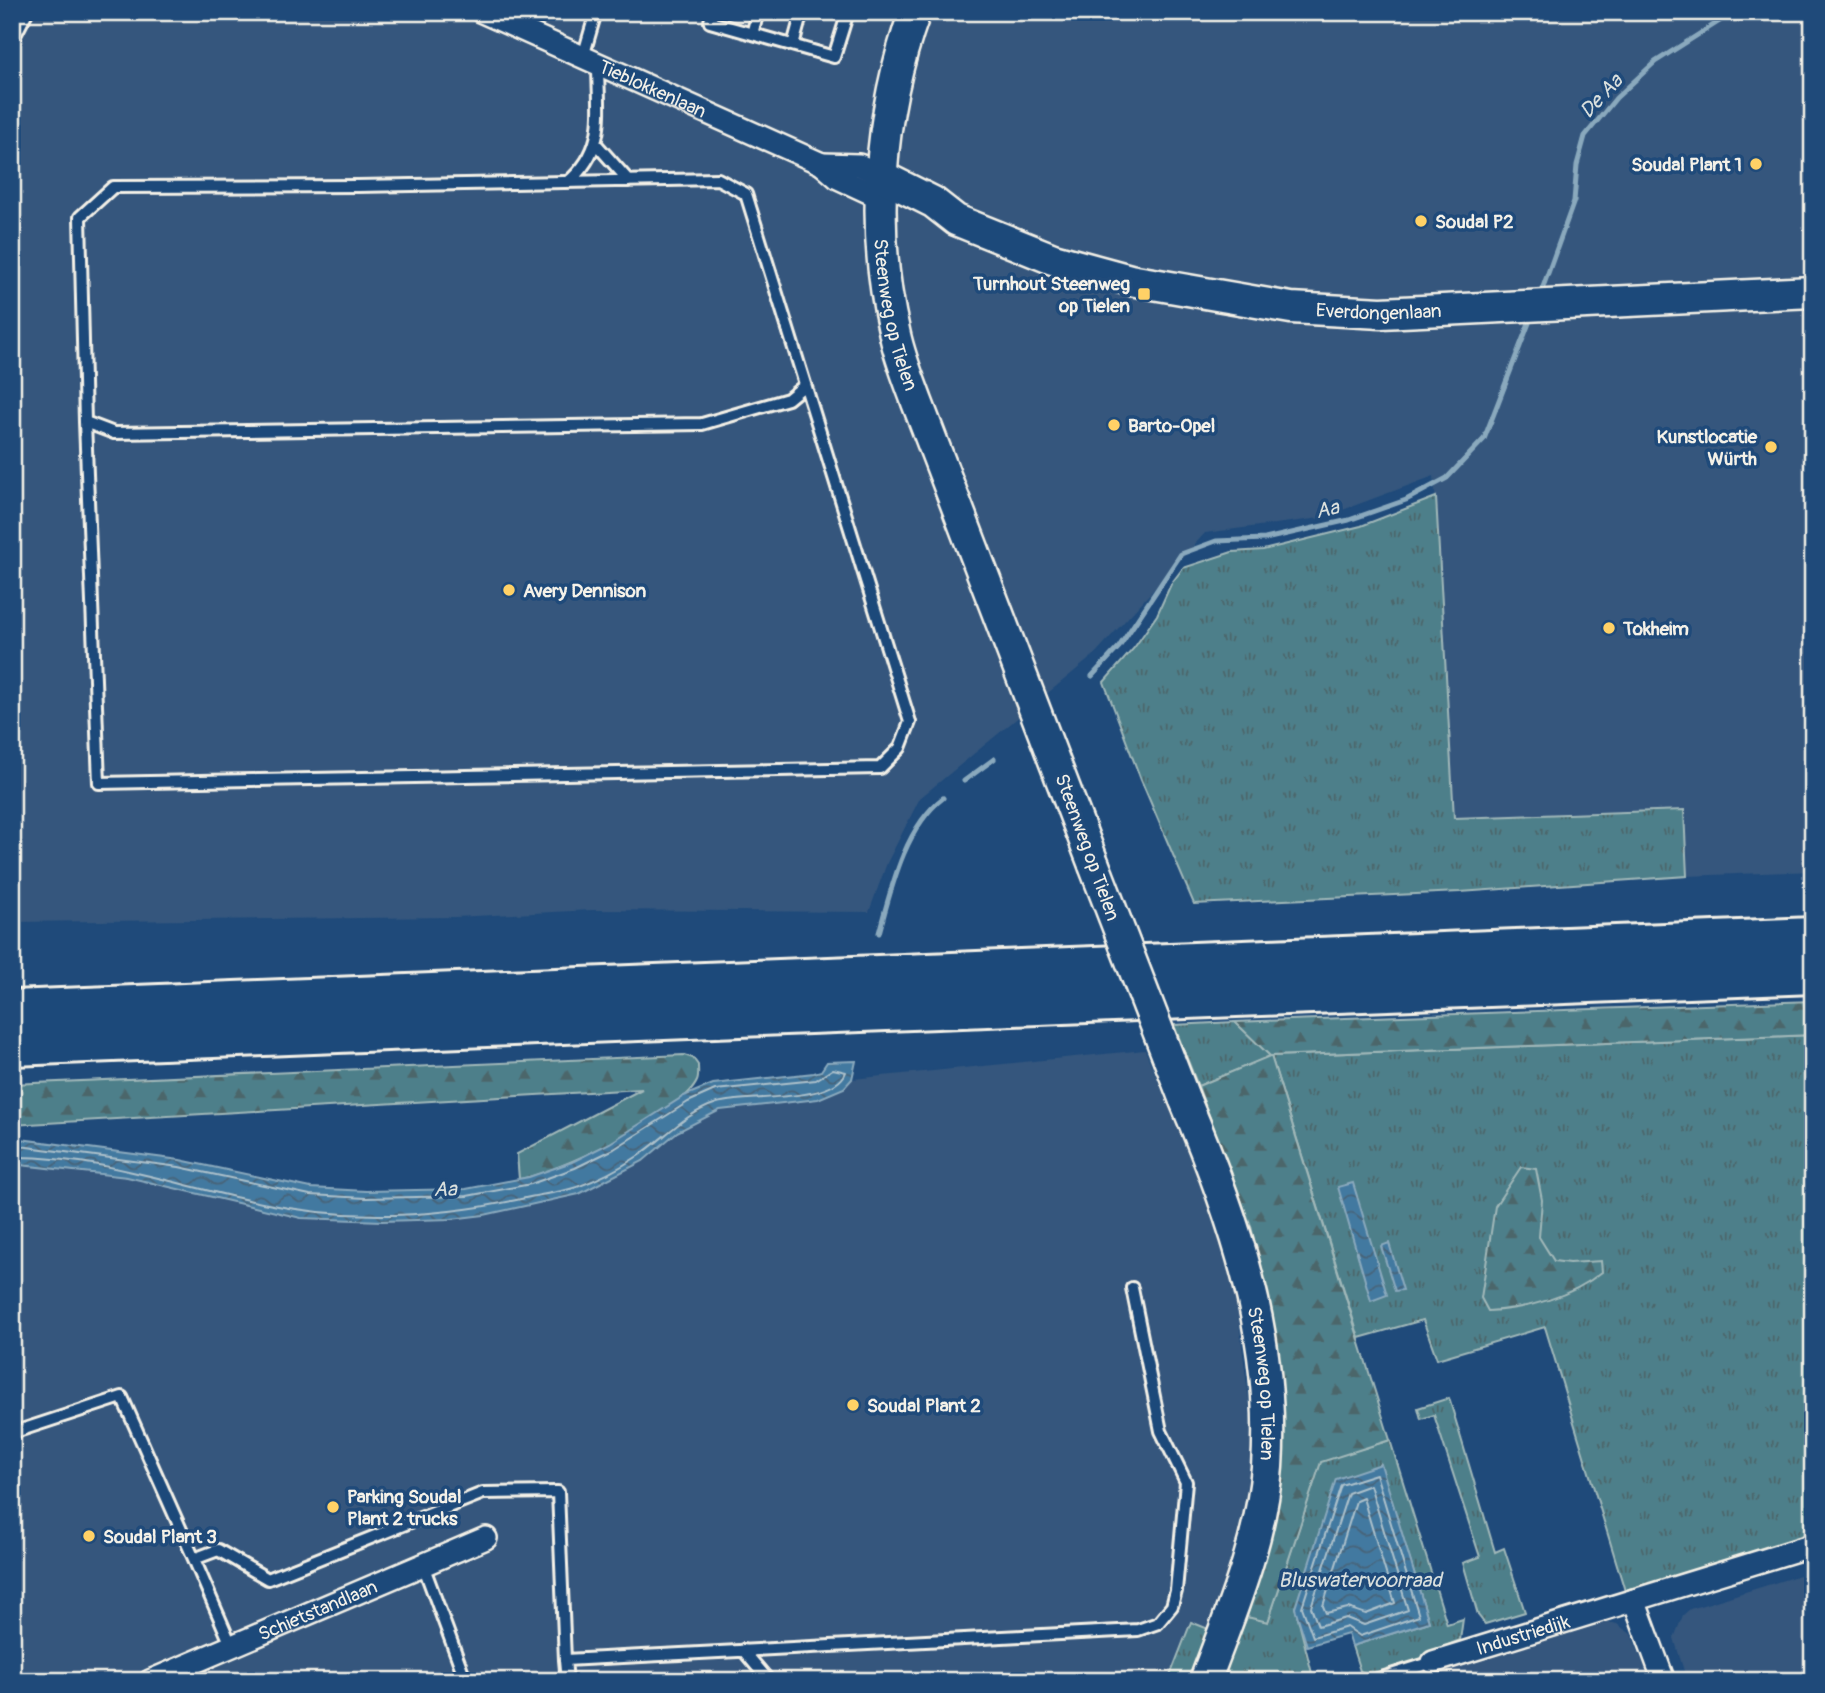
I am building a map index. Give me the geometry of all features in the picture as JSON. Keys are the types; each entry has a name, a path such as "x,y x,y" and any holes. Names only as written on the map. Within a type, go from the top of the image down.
{"highway":[{"path":"12,1010 1813,937"},
{"path":"12,1046 1813,974"}],"street":[{"name":"Tieblokkenlaan","path":"482,12 518,20 591,60 822,164 859,165 881,187"},
{"name":"Steenweg op Tielen","path":"915,12 889,108 881,187 886,271 895,335 917,402 1094,865 1219,1181 1249,1278 1262,1338 1268,1400 1267,1469 1241,1586 1205,1681"},
{"name":"Everdongenlaan","path":"881,187 933,202 956,220 1053,259 1130,281 1291,308 1381,313 1813,292"},
{"name":"Schietstandlaan","path":"150,1681 486,1538"},
{"name":"Industriedijk","path":"1433,1662 1813,1545"},
{"path":"1634,1600 1664,1681"}],"lane":[{"path":"12,41 27,12"},
{"path":"568,182 583,170 597,145 591,60 596,12"},
{"path":"712,12 710,22 834,57 848,12"},
{"path":"752,34 758,12"},
{"path":"793,45 802,12"},
{"path":"597,145 629,181"},
{"path":"718,179 746,194 910,722 900,748 880,768 99,783 80,218 113,187 568,182 718,179"},
{"path":"85,422 114,433 702,424 788,399 805,386"},
{"path":"565,1660 1138,1630 1158,1623 1166,1616 1176,1591 1186,1482 1161,1431 1132,1288"},
{"path":"12,1433 122,1397 232,1647"},
{"path":"194,1559 218,1550 268,1579 483,1493 558,1492 567,1681"},
{"path":"423,1565 467,1681"},
{"path":"743,1650 769,1681"},
{"name":"Industriedijk","path":"1373,1681 1433,1662"}],"shaded area":[{"path":"12,12 1813,12 1813,871 1687,876 1683,810 1454,818 1434,476 1321,518 1205,533 1093,656 920,798 887,863 869,912 592,910 456,917 12,922"},
{"path":"1145,1050 1202,1184 1221,1239 1236,1298 1249,1400 1252,1457 1244,1522 1211,1630 1187,1681 12,1681 12,1164 127,1177 301,1218 382,1221 484,1215 579,1194 643,1161 677,1132 721,1110 844,1088 852,1079"},
{"path":"1813,1571 1813,1681 1687,1681 1674,1638 1683,1615 1690,1609"},
{"path":"1601,1620 1617,1624 1631,1634 1651,1681 1396,1681"}],"green space":[{"path":"1436,497 1454,818 1684,810 1687,876 1460,892 1194,904 1141,780 1104,682 1134,648 1157,615 1171,584 1183,568 1232,552 1263,550 1361,526"},
{"path":"1813,1001 1813,1035 1271,1056 1390,1440 1321,1462 1268,1622 1247,1617 1269,1536 1280,1389 1276,1338 1251,1226 1198,1086 1270,1056 1235,1022"},
{"path":"1235,1022 1271,1056 1198,1086 1174,1025"},
{"path":"1813,1035 1813,1533 1625,1591 1545,1327 1437,1359 1423,1320 1359,1338 1271,1056"},
{"path":"684,1055 693,1058 698,1065 698,1079 687,1094 668,1109 587,1155 519,1179 517,1154 642,1089 12,1125 12,1084"},
{"path":"1521,1167 1536,1169 1542,1200 1539,1237 1554,1261 1601,1261 1602,1272 1563,1295 1518,1308 1488,1311 1481,1298 1495,1206"},
{"path":"1449,1398 1495,1552 1504,1548 1525,1612 1485,1624 1478,1615 1463,1563 1480,1557 1434,1415 1421,1419 1418,1408"},
{"path":"1390,1440 1447,1624 1463,1619 1460,1640 1430,1652 1431,1656 1369,1675 1360,1671 1352,1646 1429,1622 1380,1464 1295,1607 1314,1681 1226,1681 1228,1662 1247,1617 1268,1621 1321,1461"},
{"path":"1191,1622 1211,1630 1187,1681 1168,1681"}],"water":[{"path":"856,1061 852,1079 844,1088 818,1099 720,1110 677,1132 643,1161 579,1194 484,1215 382,1221 301,1218 127,1177 12,1164 12,1138 180,1160 311,1188 366,1191 466,1189 529,1177 572,1162 610,1143 684,1096 713,1084 814,1073 821,1071 827,1062"},
{"path":"1353,1183 1387,1295 1371,1301 1338,1187"},
{"path":"1389,1243 1403,1290 1395,1291 1381,1246"},
{"name":"Bluswatervoorraad","path":"1381,1464 1429,1622 1352,1646 1348,1634 1307,1646 1295,1608 1336,1479"}],"waterway":[{"name":"De Aa","path":"1543,287 1574,201 1577,165 1585,136 1616,98 1655,62 1734,12"},
{"name":"Aa","path":"1092,676 1119,647 1181,554 1216,541 1265,539 1349,520 1406,500 1447,478 1484,439 1529,323"},
{"name":"Aa","path":"964,781 994,759"},
{"name":"Aa","path":"879,933 909,842 930,810 943,798"}],"place":[{"name":"Soudal Plant 1","path":"1756,164"},
{"name":"Soudal P2","path":"1421,221"},
{"name":"Turnhout Steenweg op Tielen","path":"1144,294"},
{"name":"Barto-Opel","path":"1114,425"},
{"name":"Kunstlocatie Würth","path":"1771,447"},
{"name":"Avery Dennison","path":"509,590"},
{"name":"Tokheim","path":"1609,628"},
{"name":"Soudal Plant 2","path":"853,1405"},
{"name":"Parking Soudal Plant 2 trucks","path":"333,1507"},
{"name":"Soudal Plant 3","path":"89,1536"}]}
